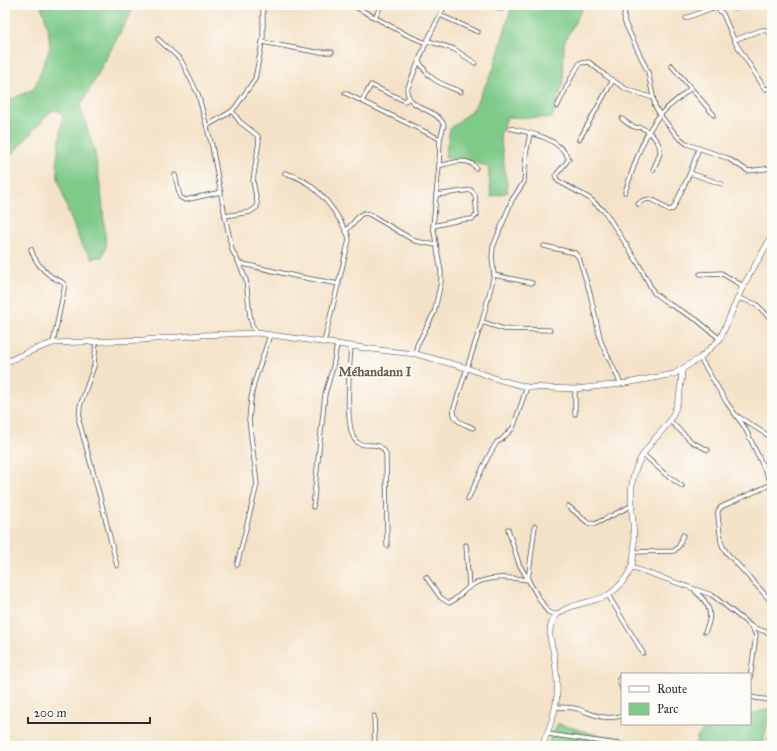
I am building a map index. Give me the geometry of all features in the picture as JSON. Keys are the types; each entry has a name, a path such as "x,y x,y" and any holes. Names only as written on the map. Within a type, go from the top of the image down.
{"street":[{"path":"207,126 232,110 247,92 255,79 264,25 263,5"},
{"path":"352,5 407,35 454,49 475,63"},
{"path":"375,18 381,5"},
{"path":"416,354 417,345 434,313 441,282 441,272 433,226 440,139 444,125 442,120 413,102 409,98 407,90 427,42 445,5"},
{"path":"490,5 501,9"},
{"path":"626,5 624,16 625,23 648,72 655,106 660,115 682,142 727,158 748,171 772,168"},
{"path":"686,18 712,8 718,9 723,14 734,40 765,90 772,88"},
{"path":"440,15 478,32"},
{"path":"734,40 762,30 765,30 772,35"},
{"path":"158,39 181,60 198,94 212,146 224,216 232,250 246,280 250,316 252,325 257,333"},
{"path":"262,42 316,52 332,52"},
{"path":"419,61 425,72 432,78 461,92"},
{"path":"556,108 580,62 589,62 626,89 653,98"},
{"path":"671,65 714,115"},
{"path":"579,140 613,80"},
{"path":"362,101 371,85 405,101 409,98"},
{"path":"625,192 640,151 649,132 660,115 690,88"},
{"path":"345,93 440,139"},
{"path":"224,216 250,212 256,207 257,202 253,181 259,141 258,136 240,122 232,110"},
{"path":"622,119 628,124 649,132 655,139 660,149 660,153 653,170"},
{"path":"510,128 546,138 567,155 569,159 556,175 556,178 563,184 588,198 605,212 638,262 654,293 669,304 698,320 720,339"},
{"path":"473,428 458,421 453,414 482,322 494,275 492,257 493,247 512,200 524,182 526,154 530,133"},
{"path":"638,204 643,200 649,199 656,201 668,210 673,209 690,173 699,148"},
{"path":"439,166 463,161 473,164 476,168"},
{"path":"285,173 295,176 315,189 324,198 346,231 349,240 324,342"},
{"path":"690,173 722,184"},
{"path":"175,175 180,197 185,200 221,192"},
{"path":"433,226 472,219 477,215 475,195 471,190 436,195"},
{"path":"346,231 360,215 364,213 369,214 415,241 436,245"},
{"path":"5,363 25,352 53,344 257,333 416,354 468,368 503,381 527,387 575,388 649,380 674,374 682,370 700,358 720,339 743,286 772,236"},
{"path":"544,246 575,253 579,258 590,293 601,342 621,384"},
{"path":"31,249 37,262 44,270 65,285 53,344"},
{"path":"239,263 338,284"},
{"path":"700,274 721,273 743,286"},
{"path":"494,275 532,283"},
{"path":"738,298 756,304 772,320"},
{"path":"482,322 504,328 550,330"},
{"path":"237,565 257,484 249,420 251,399 254,383 270,335"},
{"path":"96,342 94,366 80,406 79,421 117,566"},
{"path":"313,507 325,394 333,367 337,344"},
{"path":"351,346 348,391 350,432 358,443 364,445 379,445 383,448 386,454 387,546"},
{"path":"700,358 727,403 738,417 755,447 772,485 721,507 718,511 721,542 727,553 770,600"},
{"path":"542,746 556,707 558,693 557,673 550,638 550,629 557,615 578,604 608,595 622,583 629,574 634,552 631,484 634,473 644,455 670,421 675,410 680,393 682,370"},
{"path":"468,499 488,457 497,442 513,428 527,387"},
{"path":"575,388 575,414"},
{"path":"738,417 772,438"},
{"path":"670,421 692,442 708,450"},
{"path":"644,455 665,474 682,486"},
{"path":"568,506 588,523 595,524 631,506"},
{"path":"528,580 535,526"},
{"path":"508,529 517,558 528,580 548,612 557,615"},
{"path":"634,552 674,551 679,546 683,535"},
{"path":"466,545 469,587"},
{"path":"631,567 712,595 751,626 772,634"},
{"path":"426,577 441,598 449,603 469,587 481,581 497,578 528,580"},
{"path":"694,590 706,602 709,608 710,616 705,632"},
{"path":"608,595 643,653"},
{"path":"751,626 756,635 751,673"},
{"path":"619,679 621,686"},
{"path":"751,696 772,700"},
{"path":"556,707 578,709 602,718 621,716"},
{"path":"374,716 375,746"},
{"path":"768,744 772,726"},
{"path":"546,734 632,746"}],"green space":[{"path":"41,5 135,5 80,107 95,153 102,199 106,247 102,257 92,258 81,244 68,211 58,179 57,158 63,115 57,110 51,111 11,155 5,159 5,102 34,89 50,48 48,27"},
{"path":"512,5 584,5 564,43 563,83 552,118 507,117 500,135 508,192 491,197 488,166 445,157 450,129 474,108 494,68"},
{"path":"730,5 759,5 734,10"},
{"path":"770,709 763,746 695,746 697,737 708,725 751,725 751,714"},
{"path":"558,724 598,735 622,737 617,746 549,746 547,745"}],"district":[{"name":"Méhandann I","path":"375,371"}]}
